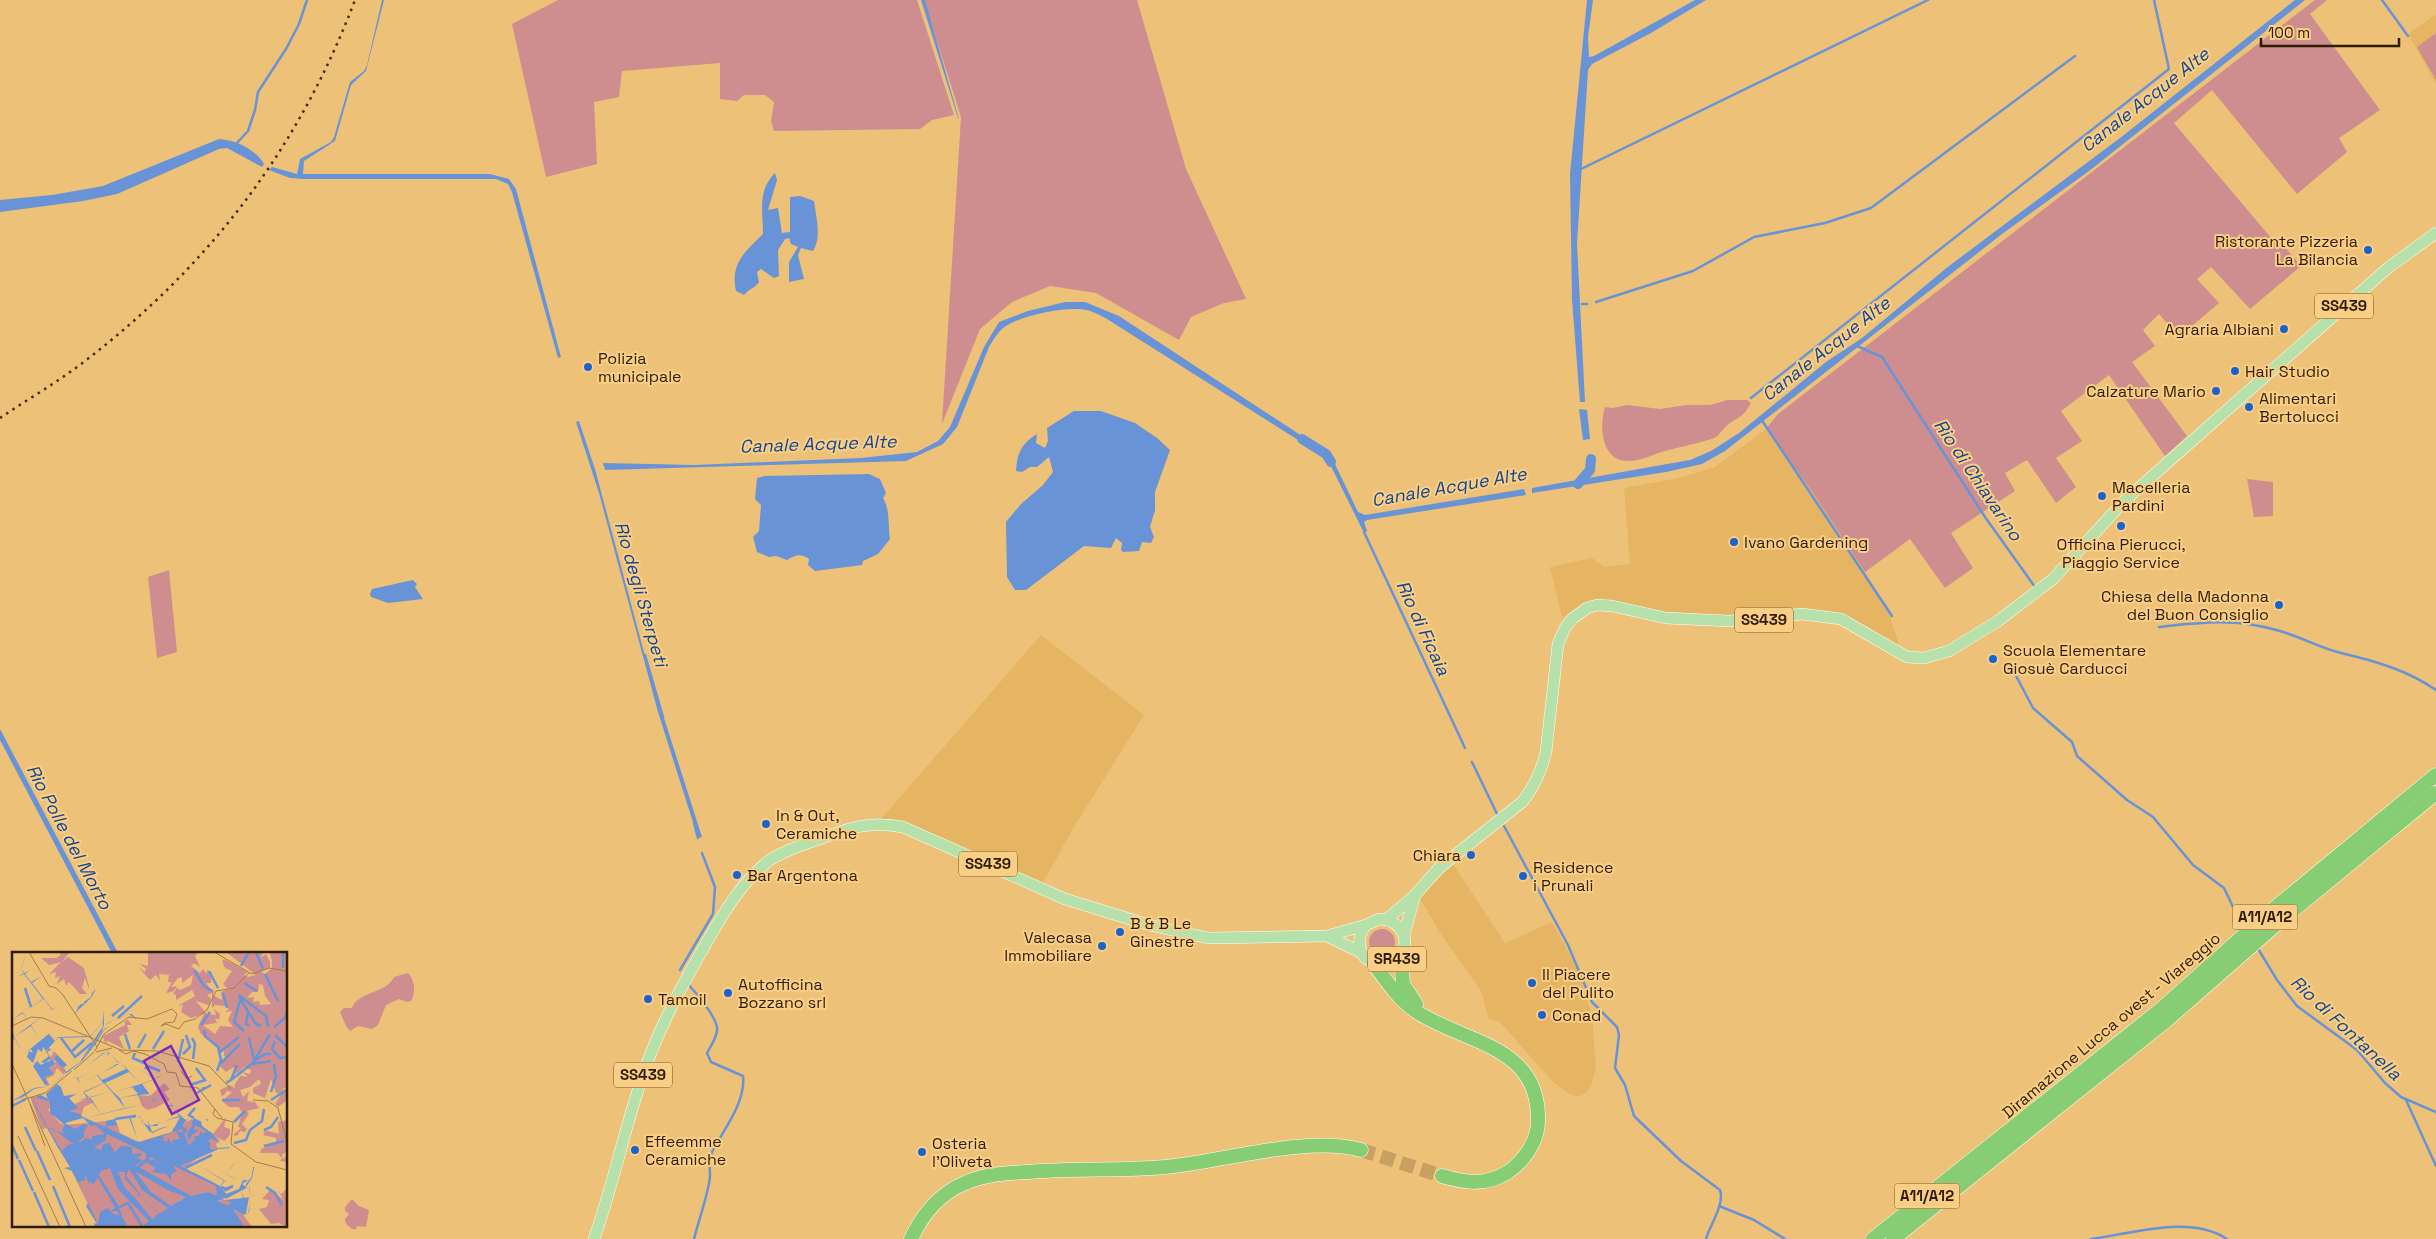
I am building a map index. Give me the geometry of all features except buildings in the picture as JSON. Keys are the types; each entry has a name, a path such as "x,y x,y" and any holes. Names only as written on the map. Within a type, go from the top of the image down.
{"highway":[{"name":"Diramazione Lucca ovest - Viareggio","path":"2163,1015 2270,912 2373,829 2436,775"},
{"name":"Diramazione Lucca ovest - Viareggio","path":"1893,1239 1986,1158 2436,793"},
{"path":"1402,954 1403,984 1414,1002 1431,1018"},
{"path":"1374,964 1390,987 1408,1005 1508,1057 1530,1080 1538,1111 1538,1125 1531,1146 1526,1154 1511,1170 1493,1180 1468,1183 1442,1176"},
{"path":"911,1239 920,1220 934,1204 956,1187 980,1178 1040,1171 1164,1167 1305,1146 1345,1146 1361,1150"},
{"name":"Diramazione Lucca ovest - Viareggio","path":"1873,1239 1986,1158"}],"main road":[{"name":"SS439","path":"1386,920 1415,895 1439,868 1522,802 1534,785 1542,769 1546,752 1558,644 1564,628 1587,608 1597,605 1612,606 1666,618 1729,622 1802,614 1841,619 1907,657 1924,658 1949,652 1998,621 2053,579 2124,501 2389,267 2436,234"},
{"name":"SS439","path":"594,1239 608,1198 645,1068 660,1029 682,985 728,906 744,885 773,858 812,841 857,826 879,823 893,825 932,838 1065,899 1148,925 1208,938 1327,936 1366,925"},
{"name":"SR439","path":"1327,936 1362,953 1374,964 1390,964 1402,954 1405,943 1404,935 1415,895"},
{"name":"SR439","path":"1362,953 1359,938 1366,925 1376,920 1386,920 1398,926 1404,935"}],"shaded area":[{"path":"558,0 917,0 954,115 932,120 920,129 774,131 771,121 774,102 765,95 744,95 737,101 720,99 720,63 622,71 619,97 594,102 597,164 546,177 512,24"},
{"path":"924,0 1137,0 1186,169 1246,299 1224,303 1191,317 1179,340 1096,293 1050,286 1012,302 980,329 942,424 961,117"},
{"path":"2315,0 2327,0 2310,14 2380,110 2339,138 2347,152 2297,194 2212,90 2174,123 2272,239 2276,237 2301,266 2250,309 2211,267 2197,279 2219,303 2179,337 2159,314 2143,330 2155,346 2132,362 2187,436 2165,456 2109,375 2061,411 2082,441 2056,458 2076,487 2056,503 2027,460 2005,473 2015,491 1951,533 1973,568 1945,588 1910,539 1865,572 1811,490 1766,429 1778,414"},
{"path":"2436,14 2436,84 2408,34"},
{"path":"2436,33 2436,80 2417,47"},
{"path":"1728,400 1747,400 1751,403 1742,415 1716,437 1701,442 1664,451 1639,460 1628,461 1612,455 1604,441 1602,423 1605,407 1613,408 1627,405 1660,409 1687,405 1710,405"},
{"path":"1766,429 1811,490 1865,572 1889,613 1900,648 1839,613 1803,612 1751,617 1672,614 1595,601 1562,617 1550,567 1592,558 1604,567 1630,564 1624,488 1679,478 1715,467"},
{"path":"2247,479 2273,482 2273,516 2254,517"},
{"path":"169,570 177,652 157,658 148,577"},
{"path":"1041,635 1144,715 1074,827 1042,884 881,819"},
{"path":"1453,864 1505,943 1552,922 1578,970 1592,1016 1596,1068 1592,1083 1587,1092 1578,1097 1568,1093 1552,1081 1500,1022 1489,1019 1481,991 1440,933 1420,898"},
{"path":"1382,929 1391,933 1395,942 1391,951 1382,955 1373,951 1369,942 1373,933"},
{"path":"408,973 414,987 411,1001 407,1002 399,999 386,1005 378,1025 372,1029 358,1026 350,1031 340,1012 344,1008 352,1008 360,998 385,987 394,977"},
{"path":"352,1199 359,1206 369,1210 366,1227 357,1226 356,1229 352,1229 346,1224 345,1219 349,1214 345,1211 345,1207"}],"water":[{"path":"382,0 384,0 366,71 351,85 335,141 304,161 303,174 490,174 509,179 516,189 561,357 558,358 512,192 508,184 496,179 304,179 290,178 269,170 272,167 297,174 300,159 331,142 350,82 364,71 367,65"},
{"path":"921,0 925,0 959,119 958,118"},
{"path":"1587,0 1593,0 1588,37 1589,57 1695,0 1706,0 1651,33 1592,64 1588,70 1577,244 1585,402 1580,402 1572,300 1570,174"},
{"path":"2295,0 2305,0 2089,171 2002,234 1725,451 1702,464 1666,472 1532,493 1532,488 1690,460 1711,451 1739,433 1826,362 1862,338 1949,266 2120,138"},
{"path":"219,139 245,146 256,154 264,164 262,167 227,148 219,149 117,194 83,201 0,212 0,200 52,195 103,186"},
{"path":"775,173 777,180 768,210 778,208 782,233 790,232 790,197 800,196 814,201 818,227 816,245 813,251 801,248 798,255 804,279 789,282 789,262 798,247 791,244 789,238 785,239 778,250 779,276 774,278 761,269 757,272 759,282 744,295 736,291 735,273 737,265 750,247 763,234 763,194 769,180"},
{"path":"1065,302 1085,302 1119,316 1311,442 1314,450 1107,319 1089,311 1067,309 1023,318 1001,330 989,347 957,427 943,444 906,461 605,470 603,463 694,465 861,458 917,452 938,441 950,427 984,347 999,322 1028,311"},
{"path":"1579,409 1587,410 1590,439 1583,440"},
{"path":"1074,411 1101,411 1135,423 1157,438 1170,450 1155,492 1155,510 1150,527 1154,537 1151,543 1142,542 1139,551 1123,552 1121,550 1122,543 1116,538 1111,548 1084,546 1026,590 1015,590 1007,577 1006,522 1021,504 1043,485 1053,472 1049,457 1037,467 1030,467 1022,472 1016,471 1019,454 1024,445 1037,434 1036,443 1045,448 1048,441 1047,428"},
{"path":"579,421 595,469 649,671 702,837 698,838 658,712 599,493 576,422"},
{"path":"1322,448 1334,462 1358,512 1365,515 1524,489 1526,495 1367,520 1364,522 1367,531 1364,533"},
{"path":"869,474 880,479 886,493 883,498 888,512 890,539 878,554 863,561 862,565 815,571 808,565 809,559 800,555 787,560 776,556 769,557 757,552 753,537 759,531 761,505 755,499 757,478 765,476"},
{"path":"413,580 417,584 415,587 423,599 388,603 371,597 372,589"},
{"path":"0,729 117,952 111,952 0,740"}],"waterway":[{"path":"237,143 248,131 255,110 258,92 286,49 299,24 307,0"},
{"path":"1581,169 1928,0"},
{"path":"1751,398 2169,69 2154,0"},
{"path":"2382,0 2408,36"},
{"path":"1596,302 1693,271 1754,237 1825,223 1871,208 2075,56"},
{"path":"1582,304 1587,304"},
{"name":"Rio di Chiavarino","path":"1857,346 1882,357 1985,517 2035,587"},
{"name":"Rio di Fontanella","path":"1761,419 1892,616"},
{"name":"Canale Acque Alte","path":"1302,439 1326,454 1331,462"},
{"path":"1578,484 1590,470 1591,459"},
{"name":"Rio di Ficaia","path":"1364,532 1465,748"},
{"name":"Rio di Chiavarino","path":"2159,627 2220,622 2264,627 2288,633 2333,651 2390,667 2414,677 2436,690"},
{"name":"Rio degli Sterpeti","path":"645,655 663,717"},
{"name":"Rio di Fontanella","path":"2014,672 2033,708 2072,742 2077,756 2127,800 2153,817 2193,865 2224,888 2243,928"},
{"name":"Rio di Ficaia","path":"1472,762 1497,814"},
{"name":"Rio degli Sterpeti","path":"694,823 698,838"},
{"name":"Rio di Ficaia","path":"1504,826 1568,945 1592,1002 1617,1027 1619,1035 1615,1068 1625,1085 1634,1116 1681,1161 1720,1190 1719,1208 1706,1239"},
{"name":"Rio degli Sterpeti","path":"680,970 713,914 715,887 702,853"},
{"name":"Rio di Fontanella","path":"2257,947 2277,980 2297,1006 2357,1050 2385,1083 2401,1097 2436,1112"},
{"name":"Rio degli Sterpeti","path":"688,984 706,1006 717,1026 715,1037 707,1053 711,1062 743,1076 743,1085 738,1105 710,1156 709,1183 694,1239"},
{"name":"Rio di Fontanella","path":"2406,1100 2436,1166"},
{"path":"1719,1206 1754,1220 1785,1239"},
{"path":"2091,1239 2142,1230 2179,1227 2196,1228 2212,1232 2227,1239"}],"tunnel":[{"path":"1361,1150 1442,1176"}],"railway":[{"path":"0,418 75,369 130,324 172,285 211,244 246,200 278,154 307,105 332,54 355,0"}],"place":[{"name":"Ristorante Pizzeria La Bilancia","path":"2368,250"},
{"name":"Agraria Albiani","path":"2284,329"},
{"name":"Polizia municipale","path":"588,367"},
{"name":"Hair Studio","path":"2235,371"},
{"name":"Calzature Mario","path":"2216,391"},
{"name":"Alimentari Bertolucci","path":"2249,407"},
{"name":"Macelleria Pardini","path":"2102,496"},
{"name":"Officina Pierucci, Piaggio Service","path":"2121,526"},
{"name":"Ivano Gardening","path":"1734,542"},
{"name":"Chiesa della Madonna del Buon Consiglio","path":"2279,605"},
{"name":"Scuola Elementare Giosuè Carducci","path":"1993,659"},
{"name":"In & Out, Ceramiche","path":"766,824"},
{"name":"Chiara","path":"1471,855"},
{"name":"Bar Argentona","path":"737,875"},
{"name":"Residence i Prunali","path":"1523,876"},
{"name":"B & B Le Ginestre","path":"1120,932"},
{"name":"Valecasa Immobiliare","path":"1102,946"},
{"name":"Il Piacere del Pulito","path":"1532,983"},
{"name":"Autofficina Bozzano srl","path":"728,993"},
{"name":"Tamoil","path":"648,999"},
{"name":"Conad","path":"1542,1015"},
{"name":"Effeemme Ceramiche","path":"635,1150"},
{"name":"Osteria l'Oliveta","path":"922,1152"}],"water label":[{"name":"Rio Polle del Morto","path":"69,837"}]}
